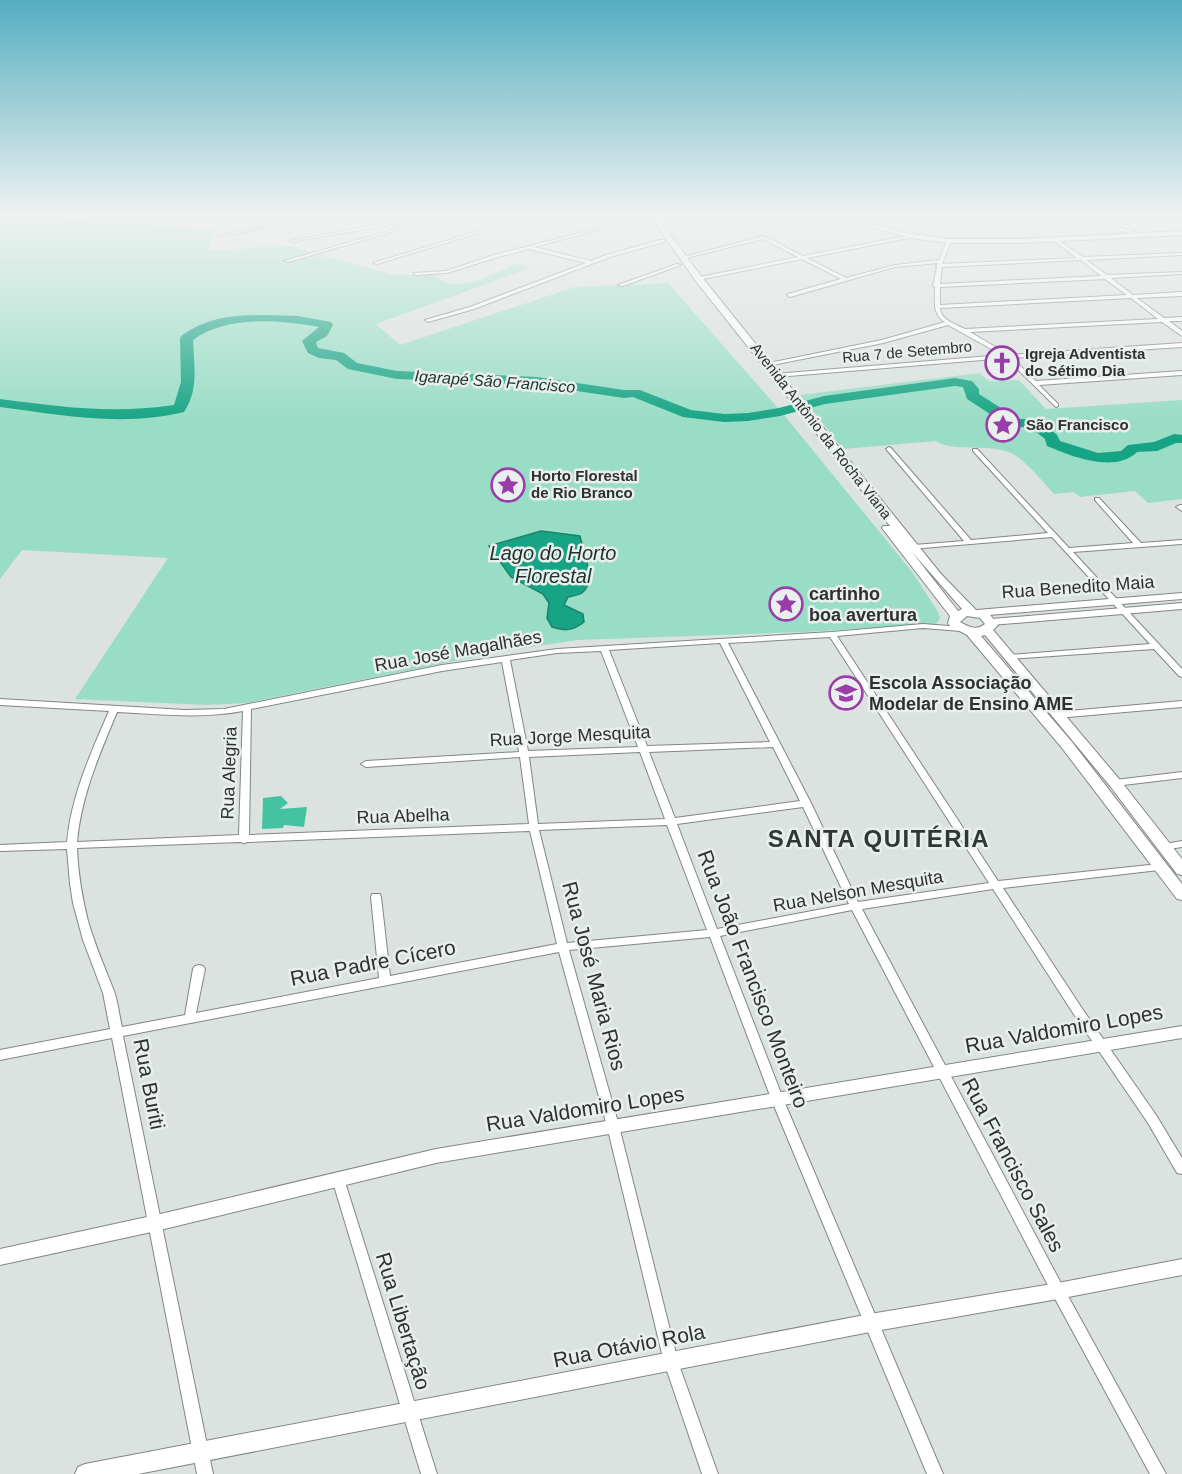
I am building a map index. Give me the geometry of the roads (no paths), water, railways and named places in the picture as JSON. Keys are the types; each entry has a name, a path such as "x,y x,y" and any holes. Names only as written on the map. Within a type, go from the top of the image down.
{"main road":[{"name":"Avenida Antônio da Rocha Viana","path":"697,286 711,308 795,403 914,547 974,613 984,615 989,626"},
{"name":"Avenida Antônio da Rocha Viana","path":"704,286 770,365 795,403"},
{"name":"Avenida Antônio da Rocha Viana","path":"817,430 900,546 955,617 954,623 966,630"},
{"path":"955,617 974,613"},
{"path":"966,630 989,626 1010,657 1182,870"},
{"path":"966,630 1067,745 1182,895"}],"street":[{"path":"428,320 472,308 529,286"},
{"path":"790,295 824,286"},
{"path":"940,286 936,286 941,318 1007,356 1056,405"},
{"path":"1118,286 1182,334"},
{"path":"938,307 1182,294"},
{"path":"962,331 1182,319"},
{"path":"770,365 948,323"},
{"name":"Rua 7 de Setembro","path":"777,375 1007,356 1182,345"},
{"path":"1035,383 1182,373"},
{"path":"889,449 969,542"},
{"path":"975,450 1182,674"},
{"path":"1097,499 1139,545"},
{"path":"914,547 1053,535"},
{"path":"1066,550 1182,542"},
{"name":"Rua Benedito Maia","path":"974,613 1182,596"},
{"name":"Rua Benedito Maia","path":"989,626 1182,606"},
{"name":"Rua José Magalhães","path":"923,626 955,617"},
{"name":"Rua José Magalhães","path":"0,702 207,713 247,708 442,668 505,658 604,647 832,634 923,626 966,630"},
{"path":"832,634 1182,1169"},
{"name":"Rua Francisco Sales","path":"722,640 806,803 855,906 1058,1291 1158,1474"},
{"path":"1010,657 1157,646"},
{"name":"Rua João Francisco Monteiro","path":"604,647 778,1101 935,1474"},
{"name":"Rua José Maria Rios","path":"505,658 524,754 534,828 613,1126 671,1362 710,1474"},
{"path":"1057,715 1182,704"},
{"name":"Rua Alegria","path":"244,840 247,708"},
{"name":"Rua Buriti","path":"114,709 97,748 81,801 72,844 76,887 87,939 109,993 205,1474"},
{"name":"Rua Jorge Mesquita","path":"366,764 524,754 776,744"},
{"path":"1114,783 1182,775"},
{"name":"Rua Abelha","path":"0,848 672,822 806,803"},
{"path":"1163,847 1182,844"},
{"name":"Rua Nelson Mesquita","path":"564,947 714,933 855,906 997,885 1159,867"},
{"path":"376,897 385,980"},
{"name":"Rua Padre Cícero","path":"0,1055 564,947"},
{"path":"190,1017 199,969"},
{"name":"Rua Valdomiro Lopes","path":"0,1257 156,1223 436,1156 778,1101 1182,1032"},
{"name":"Rua Libertação","path":"338,1179 429,1474"},
{"name":"Rua Otávio Rola","path":"84,1474 870,1323 1182,1267"}],"water":[{"name":"Lago do Horto Florestal","path":"541,531 580,536 589,574 586,588 582,593 568,597 564,605 583,614 584,622 572,629 552,627 547,618 549,603 543,594 511,577 489,546"}],"waterway":[{"name":"Igarapé São Francisco","path":"0,403 85,414 136,415 179,409 188,382 186,339 197,330 220,322 266,318 327,325 322,333 309,341 313,350 324,355 339,356 353,366 397,375 537,381 624,394 635,393 688,414 724,418 748,417 780,412 824,400 955,382 967,384 972,389 972,396 1015,424 1033,422 1052,438 1052,443 1080,454 1098,458 1126,455 1133,448 1157,446 1174,438 1182,439"}],"place":[{"name":"Igreja Adventista do Sétimo Dia","path":"1002,363"},
{"name":"São Francisco","path":"1003,425"},
{"name":"Horto Florestal de Rio Branco","path":"508,485"},
{"name":"cartinho boa avertura","path":"786,604"},
{"name":"Escola Associação Modelar de Ensino AME","path":"846,693"}],"district":[{"name":"SANTA QUITÉRIA","path":"879,839"}]}
